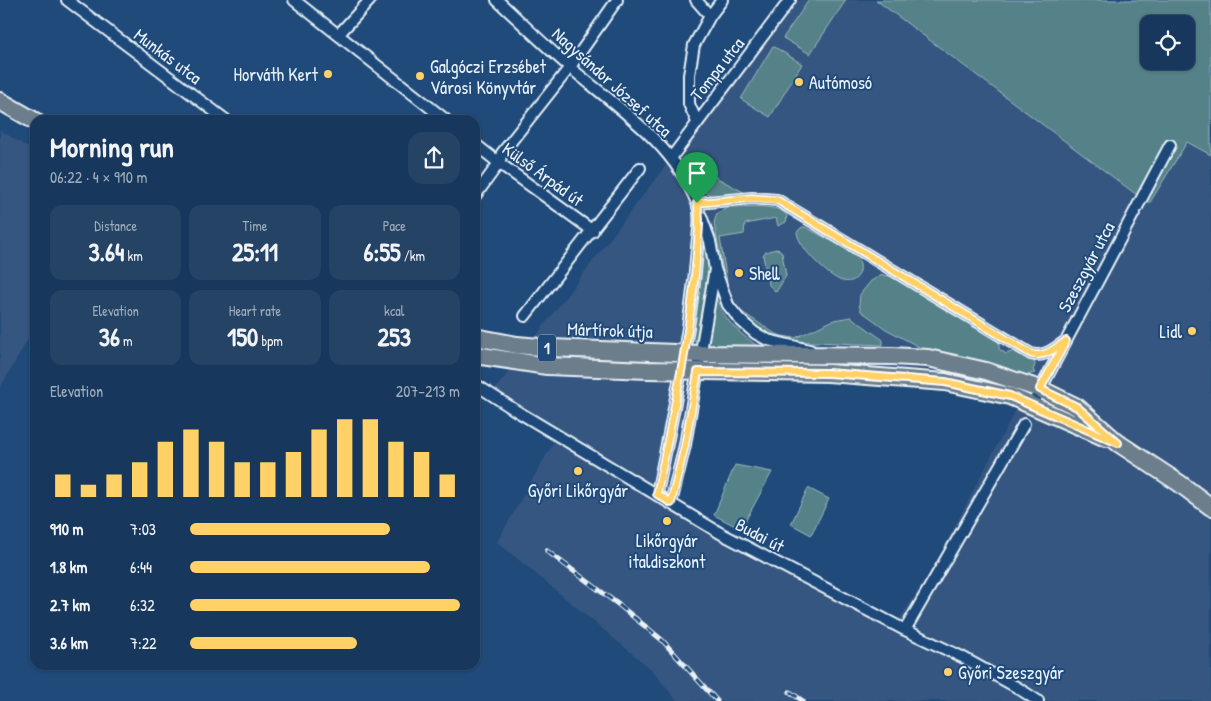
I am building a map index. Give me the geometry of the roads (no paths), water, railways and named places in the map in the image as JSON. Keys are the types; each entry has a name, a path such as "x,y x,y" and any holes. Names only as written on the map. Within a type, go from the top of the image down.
{"main road":[{"path":"0,101 30,118"},
{"name":"Mártírok útja","path":"480,338 552,348 692,354"},
{"name":"1","path":"692,354 928,358 986,371 1040,389 1077,407 1118,443 1211,506"},
{"name":"1","path":"480,356 547,366 698,372 828,373 925,379 1010,396 1118,443"},
{"path":"1179,483 1211,498"},
{"path":"1179,483 1211,517"}],"street":[{"name":"Munkás utca","path":"67,0 219,115"},
{"path":"294,0 440,115"},
{"path":"339,34 370,0"},
{"name":"Nagysándor József utca","path":"497,0 570,67 656,140 684,176 697,203 700,214 695,272 692,354 680,371 657,494"},
{"path":"480,189 499,163 502,154 570,67 617,0"},
{"path":"696,0 710,16"},
{"path":"697,122 689,104 689,76 694,45 710,16 722,0"},
{"name":"Tompa utca","path":"671,158 790,0"},
{"name":"Szeszgyár utca","path":"1032,405 1170,145"},
{"name":"Külső Árpád út","path":"480,148 593,231"},
{"path":"525,316 593,231 640,168"},
{"path":"697,203 752,198 777,200 1023,349 1036,355 1043,354 1066,341"},
{"path":"700,214 710,241 715,269 728,305 740,320 755,333 768,340 830,356"},
{"path":"671,503 685,445 698,372 692,354 715,269"},
{"name":"Budai út","path":"480,387 742,545 986,670 1038,701"},
{"path":"906,630 1024,424"}],"railway":[{"path":"547,551 662,640 717,701"},
{"path":"790,692 803,701"}],"place":[{"name":"Horváth Kert","path":"328,74"},
{"name":"Galgóczi Erzsébet Városi Könyvtár","path":"420,76"},
{"name":"Autómosó","path":"799,82"},
{"name":"Shell","path":"739,273"},
{"name":"Lidl","path":"1192,331"},
{"name":"Győri Likőrgyár","path":"578,471"},
{"name":"Likőrgyár italdiszkont","path":"667,521"},
{"name":"Győri Szeszgyár","path":"948,672"}]}
